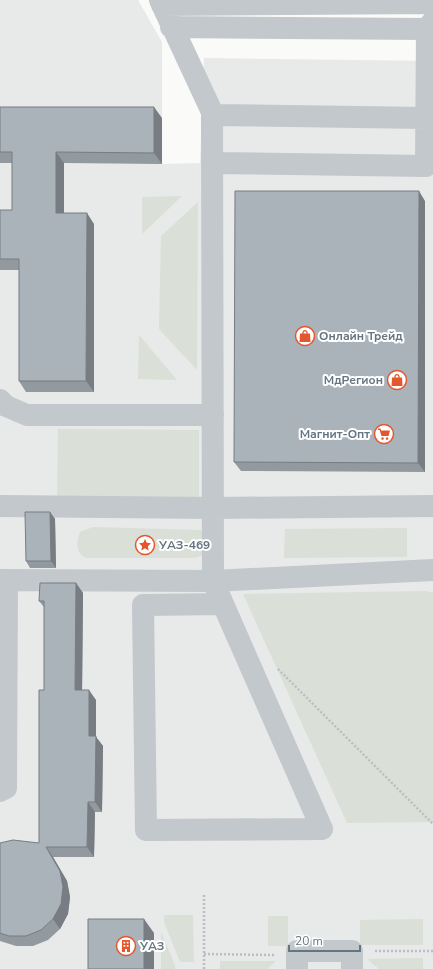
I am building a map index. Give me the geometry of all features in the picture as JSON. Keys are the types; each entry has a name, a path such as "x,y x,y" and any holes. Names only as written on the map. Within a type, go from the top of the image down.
{"lane":[{"path":"223,604 143,605 146,830 322,829 213,581 212,112 161,3 433,3"},
{"path":"171,27 430,25 426,118 429,166 212,163"},
{"path":"212,115 426,118"},
{"path":"0,400 6,406 27,415 213,415"},
{"path":"0,506 213,508 433,506"},
{"path":"0,791 6,788 3,580 213,581 433,570"},
{"path":"297,969 297,950 352,960"}],"path":[{"path":"276,667 433,824"},
{"path":"204,895 204,969"},
{"path":"352,960 433,951"},
{"path":"204,954 280,955"}],"shaded area":[{"path":"0,0 138,0 162,42 162,164 200,163 204,58 433,61 433,969 0,969"},
{"path":"182,196 142,234 142,197"},
{"path":"198,202 197,370 159,329 161,236"},
{"path":"139,335 177,380 138,379"},
{"path":"58,429 199,430 199,499 57,497"},
{"path":"93,527 200,530 203,531 205,554 195,558 86,558 82,556 78,550 78,539 80,532"},
{"path":"407,528 407,557 284,558 285,529"},
{"path":"426,591 433,593 433,822 347,823 243,594"},
{"path":"164,915 193,915 194,962 180,962 164,922"},
{"path":"268,916 288,916 288,946 268,946"},
{"path":"423,919 423,945 360,945 360,920"},
{"path":"161,932 175,965 175,969 161,969"},
{"path":"423,958 423,969 379,969 367,959"},
{"path":"220,961 276,961 267,969 220,969"}],"building":[{"path":"0,107 154,107 154,153 56,152 56,213 87,213 86,381 19,381 19,259 0,259 0,210 12,210 12,152 0,152"},
{"path":"235,191 419,191 418,463 234,462"},
{"path":"25,512 50,512 51,561 26,561"},
{"path":"40,583 76,583 75,690 89,690 89,736 96,736 95,802 88,802 87,847 46,847 60,871 63,887 61,904 53,919 41,930 26,936 9,936 0,933 0,843 13,840 39,843 39,690 44,690 44,601 39,601"},
{"path":"88,919 144,919 144,969 88,969"}],"place":[{"name":"Онлайн Трейд","path":"305,336"},
{"name":"МдРегион","path":"397,380"},
{"name":"Магнит-Опт","path":"384,434"},
{"name":"УАЗ-469","path":"145,545"},
{"name":"УАЗ","path":"126,946"}]}
